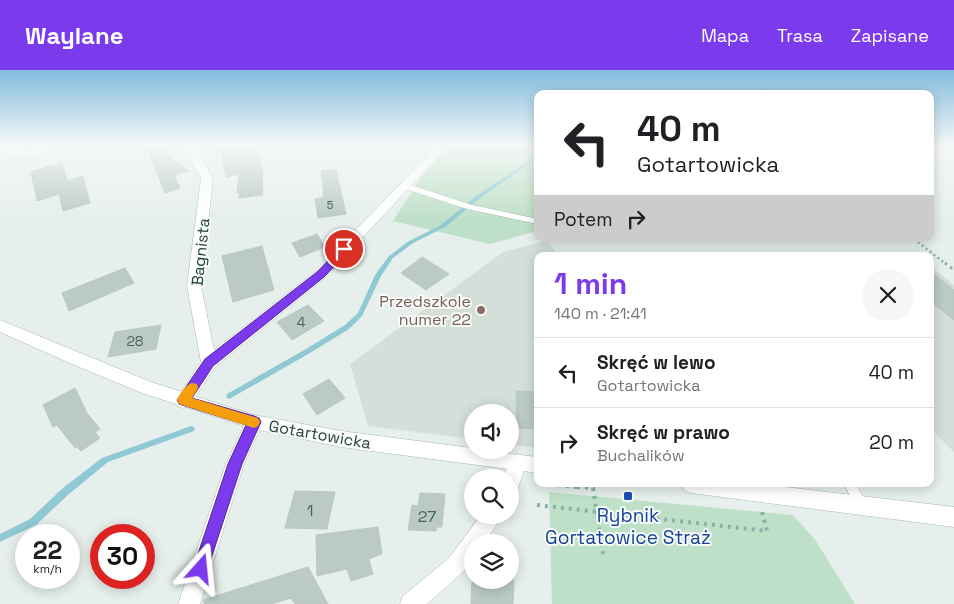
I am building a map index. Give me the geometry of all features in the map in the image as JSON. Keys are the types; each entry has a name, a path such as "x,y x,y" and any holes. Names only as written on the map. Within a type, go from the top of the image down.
{"street":[{"name":"Bagnista","path":"202,170 207,179 194,286 209,363"},
{"path":"183,400 209,363 320,275 420,170"},
{"name":"Gotartowicka","path":"0,326 77,360 183,400 254,422 332,438 534,464"},
{"path":"189,604 235,464 254,422"},
{"path":"516,469 518,462"},
{"path":"715,487 954,517"},
{"path":"411,604 456,565 464,555"}],"lane":[{"path":"405,186 467,206 534,221"},
{"path":"852,487 861,505"}],"path":[{"path":"918,242 931,252"},
{"path":"934,254 954,270"},
{"path":"588,487 593,488 604,559"},
{"path":"537,505 596,510 767,531 756,492"}],"shaded area":[{"name":"Przedszkole numer 22","path":"548,242 556,252 534,252 534,448 519,445 519,404 464,404 464,438 368,426 350,364 503,252"},
{"path":"934,269 954,285 954,452 934,432"}],"green space":[{"path":"428,170 534,170 534,232 490,244 393,221"},
{"path":"549,492 793,515 816,541 855,604 552,604"}],"building":[{"path":"37,170 64,170 67,181 83,176 90,203 63,211 59,194 37,201 31,172"},
{"path":"156,170 189,171 174,175 180,188 165,193"},
{"path":"224,170 263,170 262,195 239,198 239,192 237,193 239,174 226,177"},
{"path":"336,170 346,214 318,218 315,199 324,197 321,171"},
{"path":"317,234 325,247 300,257 292,243"},
{"path":"262,246 274,290 233,302 222,256"},
{"path":"422,257 449,274 426,290 401,273"},
{"path":"125,268 134,283 69,311 62,293"},
{"path":"934,274 954,290 954,320 934,304"},
{"path":"308,305 324,321 292,340 277,322"},
{"path":"161,325 156,349 108,357 115,332"},
{"path":"329,379 345,398 317,415 303,394"},
{"path":"75,388 87,413 100,429 95,432 100,438 81,451 77,447 75,448 57,425 53,427 43,405"},
{"path":"516,391 534,392 534,429 519,428 519,404 516,404"},
{"path":"295,491 335,492 327,529 285,528"},
{"path":"420,493 445,494 442,527 437,527 436,531 408,530 412,505 418,506"},
{"path":"378,527 382,554 369,559 373,574 351,581 347,569 317,576 316,535"},
{"path":"308,567 328,604 295,604 291,598 272,604 204,604 203,600"},
{"path":"472,589 514,589 513,604 471,604"}],"waterway":[{"path":"229,396 347,327 360,314 378,275 391,257 411,242 443,226 478,197 518,170"},
{"path":"0,538 33,522 66,491 105,460 191,429"}],"slow traffic":[{"path":"192,388 183,400 254,422"}],"place":[{"name":"Przedszkole numer 22","path":"481,310"},
{"name":"Rybnik Gortatowice Straż","path":"628,496"}],"route":[{"path":"201,569 235,464 254,422 183,400 209,363 320,275 344,249"}]}
